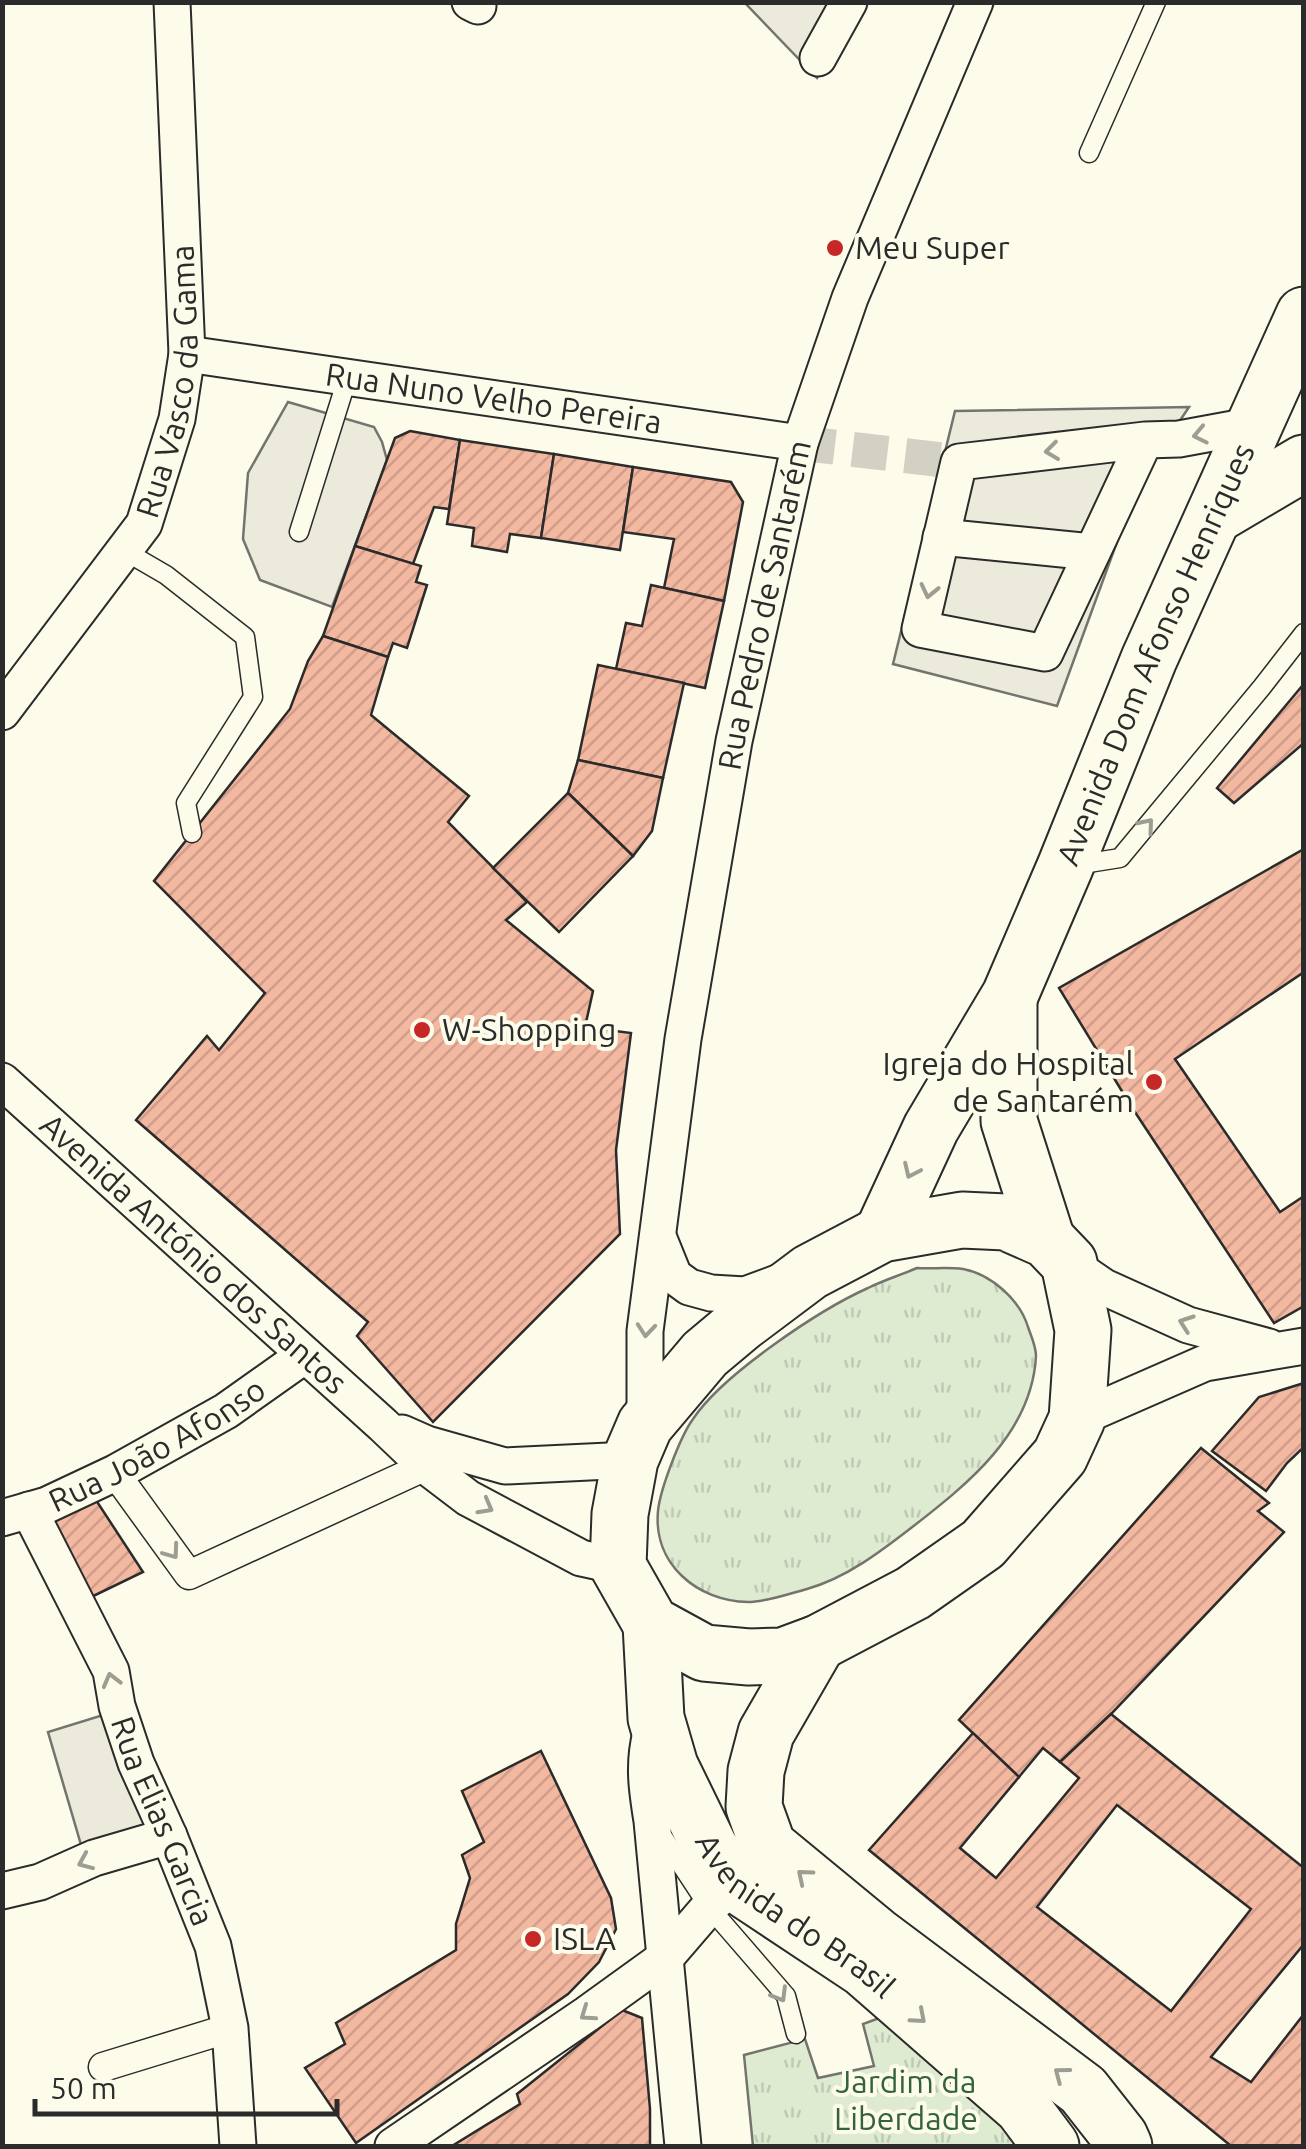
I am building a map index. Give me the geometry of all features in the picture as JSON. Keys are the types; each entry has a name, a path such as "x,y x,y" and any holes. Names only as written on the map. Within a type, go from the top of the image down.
{"main road":[{"name":"Avenida Dom Afonso Henriques","path":"882,1234 931,1128 1010,995 1214,516 1273,413 1304,315"},
{"path":"1214,516 1304,464"},
{"name":"Avenida Dom Afonso Henriques","path":"1010,995 1009,1121 1083,1330 1077,1419"},
{"path":"1058,1252 1006,1222 962,1220 882,1234 810,1272 706,1354 638,1442 620,1514 618,1566 651,1624 704,1653 783,1656 818,1643 913,1594 983,1544 1060,1456 1077,1419"},
{"name":"Avenida do Brasil","path":"651,1624 656,1718 670,1766 710,1848 722,1896 864,1969 1022,2108 1051,2146"},
{"name":"Avenida do Brasil","path":"818,1643 766,1733 756,1771 754,1808 768,1846 876,1935 1083,2090 1124,2146"}],"street":[{"name":"Rua Vasco da Gama","path":"2,712 144,524 178,419 187,354 172,2"},
{"path":"818,58 850,2"},
{"name":"Rua Pedro de Santarém","path":"638,1442 645,1331 683,1039 734,741 800,443 850,298 971,4"},
{"name":"Rua Nuno Velho Pereira","path":"187,354 800,443"},
{"path":"1145,440 1045,653 920,629 959,462 1145,440 1179,440 1273,413"},
{"path":"942,537 1092,552"},
{"name":"Avenida António dos Santos","path":"2,1080 426,1466 468,1498 546,1541 581,1558 618,1566"},
{"path":"658,1236 674,1276 689,1287 711,1293 745,1294 810,1272"},
{"path":"1058,1252 1104,1287 1188,1325 1292,1348"},
{"path":"1077,1419 1205,1363 1292,1348"},
{"name":"Rua João Afonso","path":"16,1514 46,1505 115,1472 226,1411 305,1355"},
{"name":"Avenida António dos Santos","path":"383,1425 426,1444 505,1466 638,1442"},
{"path":"115,1472 189,1575 426,1466"},
{"name":"Rua Elias Garcia","path":"16,1514 111,1671 136,1763 213,1946 230,2028 238,2146"},
{"path":"656,1718 646,1754 646,1785 683,2146"},
{"path":"2,1891 40,1882 94,1858 169,1836"},
{"path":"393,2146 666,1957 722,1896"},
{"path":"103,2067 230,2028"}],"lane":[{"path":"1089,154 1156,2"},
{"path":"299,532 348,376"},
{"path":"124,550 166,575 245,636 253,697 186,802 192,834"},
{"path":"1065,867 1120,858 1304,633"},
{"path":"652,1821 722,1896 786,1996 796,2034"}],"green space":[{"path":"917,1268 963,1269 984,1276 1011,1298 1024,1317 1036,1356 1032,1384 1010,1433 975,1475 954,1493 887,1546 835,1578 755,1602 729,1600 696,1587 671,1563 658,1530 662,1490 693,1419 748,1364 799,1328 848,1298"},
{"name":"Jardim da Liberdade","path":"882,2017 951,2073 1023,2146 753,2146 744,2055 805,2039 818,2078 874,2066 863,2024"}],"shaded area":[{"path":"745,3 859,3 817,78"},
{"path":"288,402 374,427 387,460 332,607 260,580 243,539 248,473"},
{"path":"1189,407 1139,482 1057,706 893,664 955,411"},
{"path":"116,1711 161,1834 84,1855 48,1732"}],"building":[{"path":"410,431 460,440 449,509 434,507 413,564 355,546 395,438"},
{"path":"460,440 554,454 541,538 510,534 507,552 472,546 474,528 447,524"},
{"path":"554,454 633,467 620,550 541,538"},
{"path":"633,467 731,482 743,502 724,601 664,588 674,539 623,532"},
{"path":"355,546 421,566 416,582 427,585 407,648 393,643 388,657 323,636"},
{"path":"651,585 724,601 705,688 616,669 626,623 642,626"},
{"name":"W-Shopping","path":"323,636 388,657 371,715 469,796 448,822 527,902 506,920 593,991 585,1027 631,1033 616,1150 620,1234 433,1422 357,1336 368,1322 136,1120 207,1036 219,1050 265,993 154,881 290,709 308,661"},
{"path":"598,665 684,683 663,778 578,760"},
{"path":"1302,686 1304,743 1234,803 1217,788"},
{"path":"578,760 663,778 652,831 633,856 568,793"},
{"path":"568,793 633,856 559,932 493,868"},
{"name":"Igreja do Hospital de Santarém","path":"1304,849 1304,972 1175,1059 1280,1212 1304,1196 1304,1306 1274,1323 1131,1106 1059,988"},
{"path":"1304,1383 1304,1447 1266,1491 1212,1451 1259,1397"},
{"path":"1201,1448 1269,1503 1258,1511 1284,1532 1111,1714 1060,1762 1043,1748 1019,1777 959,1720"},
{"path":"92,1494 143,1572 83,1601 37,1514"},
{"path":"1111,1714 1304,1868 1304,1944 1211,2057 1251,2082 1304,2014 1304,2146 1231,2146 869,1850 973,1733 1019,1777 960,1848 996,1878 1079,1778 1060,1762","holes":["1117,1805 1251,1909 1171,2011 1037,1907"]},
{"name":"ISLA","path":"541,1751 611,1898 616,1929 599,1962 568,1994 356,2143 305,2068 345,2044 336,2023 456,1950 456,1924 470,1878 462,1855 484,1842 462,1791"},
{"path":"622,2010 642,2018 650,2146 452,2146 520,2104 517,2094"}],"tunnel":[{"path":"800,443 959,462"}],"place":[{"name":"Meu Super","path":"835,248"},
{"name":"W-Shopping","path":"422,1030"},
{"name":"Igreja do Hospital de Santarém","path":"1154,1082"},
{"name":"ISLA","path":"533,1939"}]}
